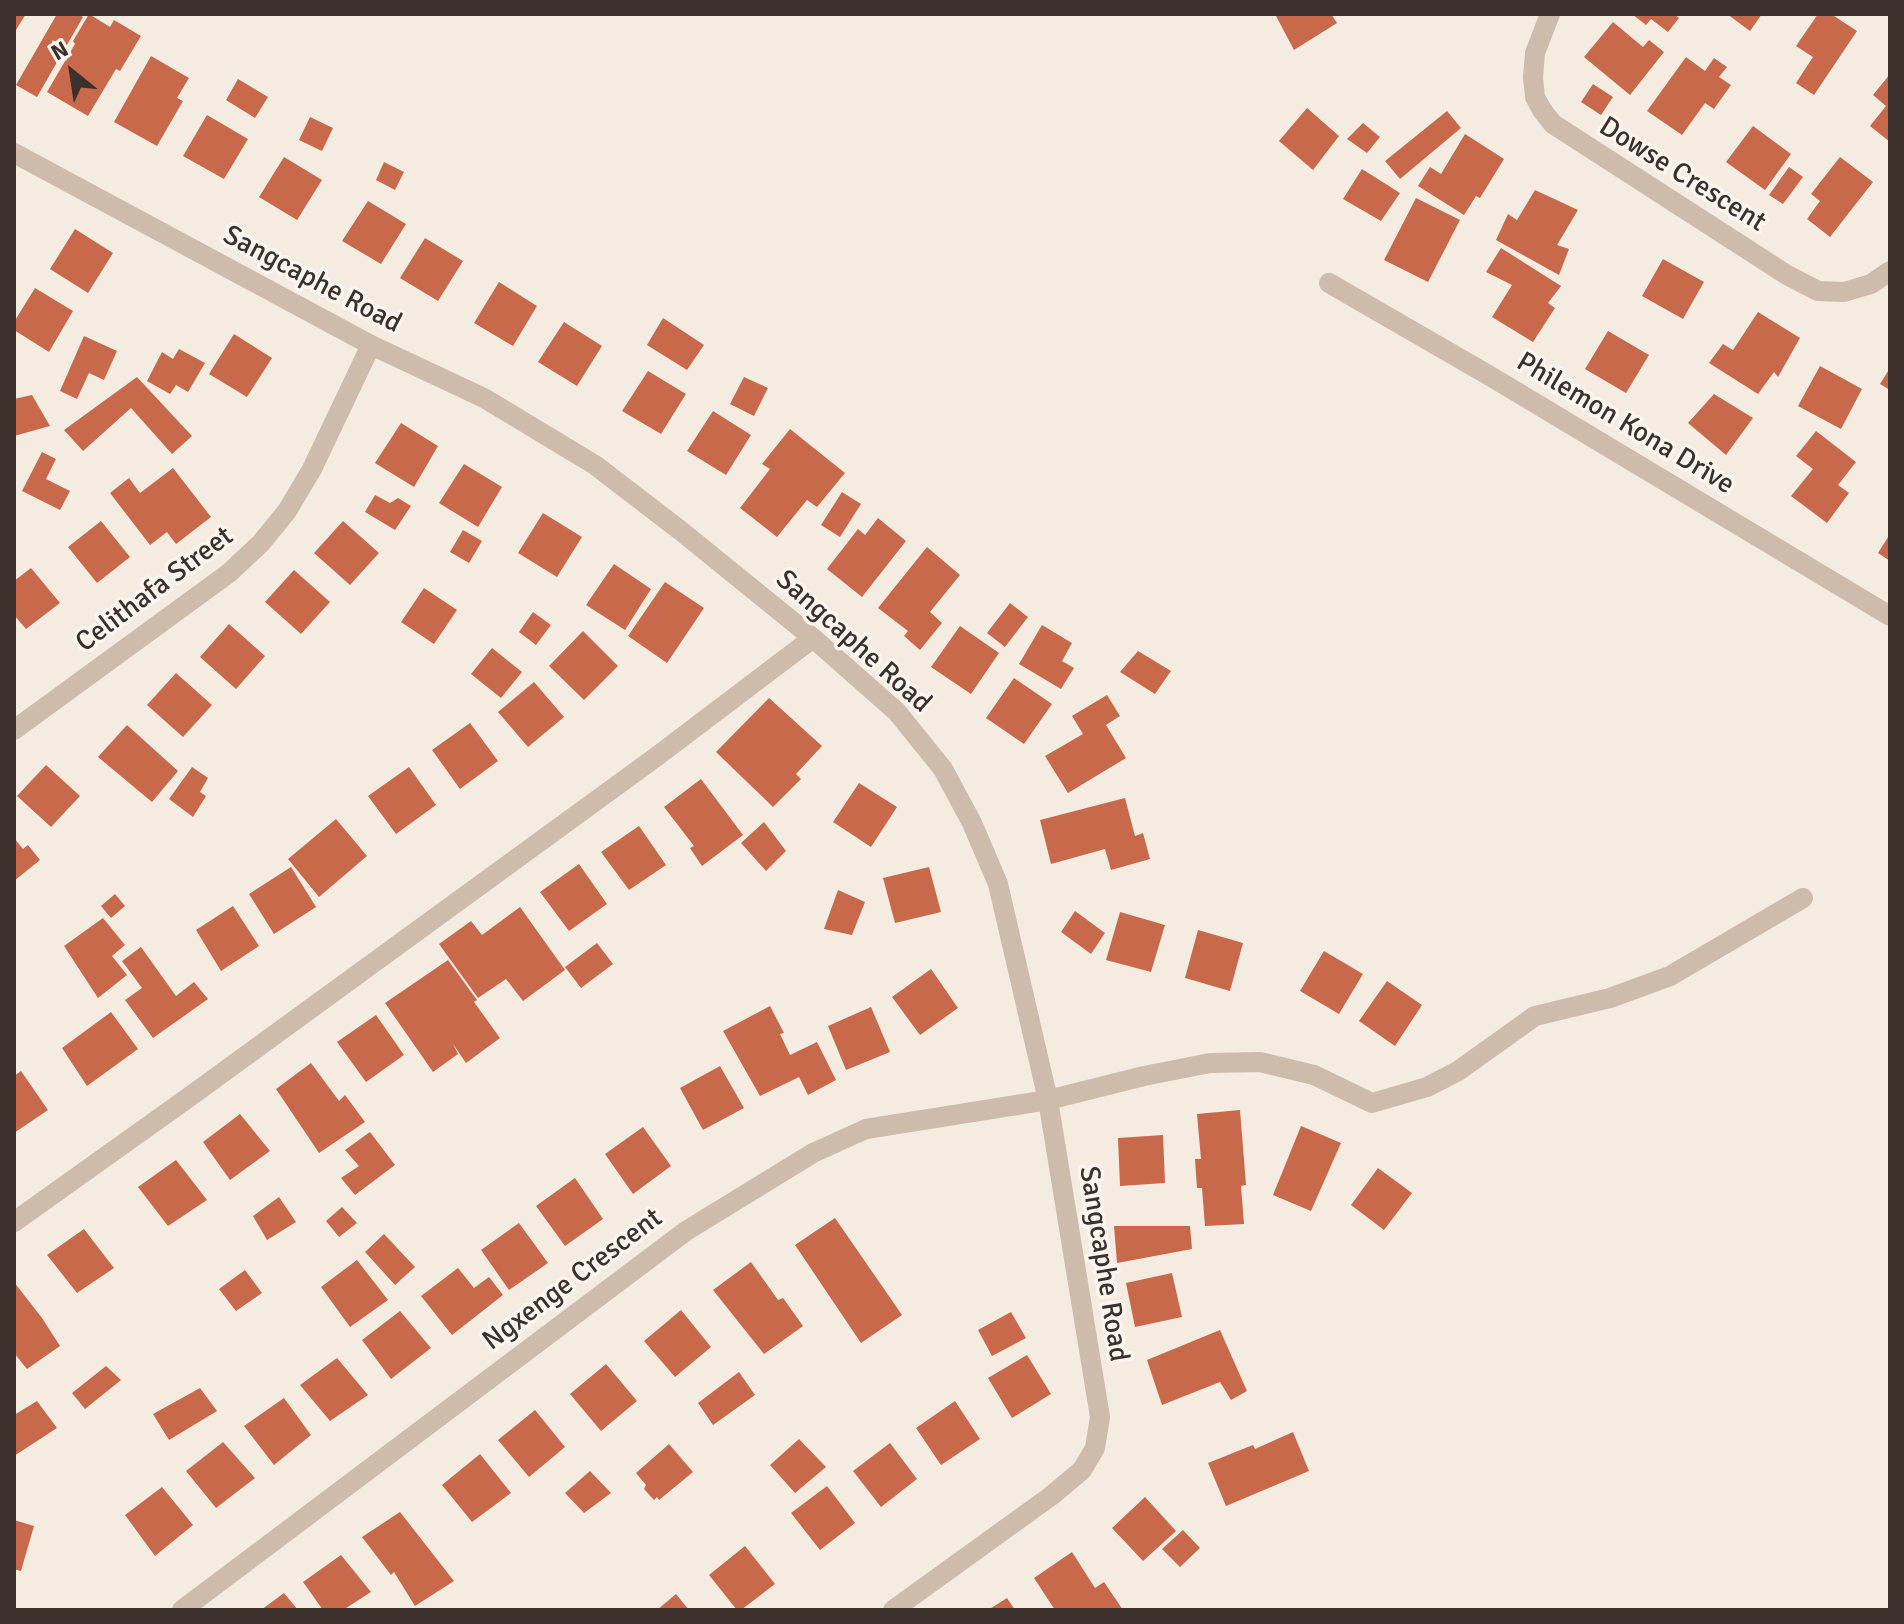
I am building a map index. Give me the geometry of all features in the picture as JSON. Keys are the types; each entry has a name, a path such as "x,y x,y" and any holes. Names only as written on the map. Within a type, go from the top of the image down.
{"street":[{"name":"Dowse Crescent","path":"1550,14 1544,22 1535,53 1533,77 1535,97 1553,124 1787,275 1818,291 1844,292 1871,284 1890,271"},
{"name":"Sangcaphe Road","path":"14,153 371,345 484,398 595,465 813,638 897,712 943,769 972,823 998,884 1048,1100 1100,1417 1095,1448 1082,1470 1051,1496 893,1610"},
{"name":"Philemon Kona Drive","path":"1329,283 1890,616"},
{"name":"Celithafa Street","path":"14,730 229,573 261,543 287,511 312,469 371,345"},
{"path":"14,1222 385,954 813,638"},
{"name":"Ngxenge Crescent","path":"182,1610 686,1231 813,1153 866,1129 1048,1100 1210,1063 1260,1062 1314,1075 1372,1103 1427,1087 1458,1071 1535,1016 1610,998 1670,976 1803,898"}],"building":[{"path":"14,14 26,14 14,33"},
{"path":"57,14 83,17 37,97 16,85"},
{"path":"89,14 110,27 114,20 141,36 120,71 116,69 88,116 47,92"},
{"path":"1275,14 1331,14 1337,23 1294,50"},
{"path":"1632,14 1674,14 1679,18 1668,32 1651,19 1646,25"},
{"path":"1727,14 1762,14 1750,31"},
{"path":"1818,14 1831,14 1857,31 1814,95 1796,83 1813,57 1796,46"},
{"path":"1613,22 1643,47 1649,40 1664,52 1630,95 1584,57"},
{"path":"151,56 189,78 177,98 183,101 157,146 114,122"},
{"path":"1686,57 1705,71 1714,58 1727,67 1719,77 1731,85 1714,109 1705,103 1682,135 1647,111"},
{"path":"1890,74 1890,142 1870,126 1886,106 1873,95"},
{"path":"238,79 268,97 255,118 226,100"},
{"path":"1593,84 1613,97 1601,115 1581,102"},
{"path":"1307,108 1339,136 1313,170 1279,141"},
{"path":"1447,111 1461,128 1400,179 1385,161"},
{"path":"207,115 248,139 224,179 183,156"},
{"path":"310,117 333,128 322,151 299,140"},
{"path":"1363,123 1380,137 1367,153 1347,139"},
{"path":"1753,126 1791,154 1765,190 1726,162"},
{"path":"1465,134 1504,159 1480,198 1476,196 1464,215 1418,186 1430,167 1441,174"},
{"path":"284,157 322,180 297,220 259,197"},
{"path":"1840,157 1873,182 1830,237 1807,219 1820,201 1811,194"},
{"path":"384,162 404,172 395,190 376,180"},
{"path":"1789,167 1803,177 1783,204 1769,195"},
{"path":"1362,169 1400,193 1381,221 1343,199"},
{"path":"1535,190 1578,210 1557,245 1569,249 1559,275 1496,240 1508,214 1517,220"},
{"path":"1416,198 1460,220 1428,282 1384,260"},
{"path":"368,201 406,224 381,264 342,241"},
{"path":"75,229 113,253 88,293 50,269"},
{"path":"425,238 463,261 438,301 400,278"},
{"path":"1501,248 1561,286 1548,303 1555,308 1533,342 1492,317 1512,285 1486,272"},
{"path":"1663,259 1704,282 1683,319 1642,296"},
{"path":"499,282 537,306 513,346 474,323"},
{"path":"35,288 73,311 49,352 14,330 14,322"},
{"path":"1758,312 1800,338 1778,377 1774,372 1758,394 1709,363 1723,344 1733,350"},
{"path":"663,318 704,345 687,370 647,345"},
{"path":"564,322 602,346 577,386 538,362"},
{"path":"1608,331 1649,355 1626,393 1585,369"},
{"path":"234,334 272,358 247,397 209,374"},
{"path":"84,336 117,351 104,380 89,373 77,399 60,391"},
{"path":"179,349 205,363 188,392 176,385 170,394 147,381 162,352 173,359"},
{"path":"1820,366 1862,389 1841,429 1798,406"},
{"path":"1890,368 1890,390 1880,384"},
{"path":"648,371 686,394 661,434 622,411"},
{"path":"137,377 192,436 172,454 131,408 83,451 64,430"},
{"path":"744,377 768,388 754,416 730,404"},
{"path":"1714,394 1753,418 1726,455 1688,423"},
{"path":"32,395 50,426 14,436 14,399"},
{"path":"713,411 751,435 726,475 687,451"},
{"path":"401,423 438,446 414,487 375,463"},
{"path":"790,429 845,473 817,507 807,500 777,537 740,508 770,469 762,464"},
{"path":"1816,431 1856,462 1838,485 1849,493 1827,523 1791,496 1813,469 1796,456"},
{"path":"42,452 56,459 46,479 70,491 60,510 22,491"},
{"path":"464,464 502,487 478,527 439,503"},
{"path":"173,468 211,517 176,544 167,532 150,545 110,493 129,478 140,493"},
{"path":"842,492 861,504 840,537 821,525"},
{"path":"375,495 390,503 398,498 411,506 395,530 365,512"},
{"path":"543,513 582,537 557,577 518,553"},
{"path":"878,518 906,541 862,597 827,569 858,529 865,535"},
{"path":"101,521 130,557 97,583 68,547"},
{"path":"343,521 379,553 350,585 314,553"},
{"path":"463,530 482,541 469,563 450,552"},
{"path":"1890,534 1890,561 1878,553"},
{"path":"927,547 960,575 930,612 942,623 920,650 904,636 908,631 878,608"},
{"path":"614,564 651,589 625,630 586,605"},
{"path":"31,568 60,603 26,629 14,615 14,581"},
{"path":"294,570 330,602 301,634 265,602"},
{"path":"665,582 704,608 667,663 628,636"},
{"path":"424,588 457,610 434,644 401,622"},
{"path":"1010,603 1028,617 1005,647 987,633"},
{"path":"533,612 551,625 536,645 519,632"},
{"path":"229,624 265,656 236,689 200,657"},
{"path":"1042,625 1072,643 1062,661 1074,668 1061,689 1019,664"},
{"path":"960,626 999,653 971,694 931,667"},
{"path":"583,631 618,666 584,700 549,666"},
{"path":"492,648 522,672 501,698 471,674"},
{"path":"1138,651 1171,671 1155,694 1120,672"},
{"path":"176,673 212,705 183,737 147,705"},
{"path":"1014,678 1052,704 1024,744 986,718"},
{"path":"534,682 564,717 528,747 498,712"},
{"path":"1107,695 1120,716 1106,725 1126,758 1068,793 1045,756 1083,734 1072,716"},
{"path":"769,698 822,746 796,774 801,779 773,807 716,752"},
{"path":"470,723 498,761 460,789 432,750"},
{"path":"127,725 178,771 152,802 98,757"},
{"path":"46,765 80,796 51,827 17,796"},
{"path":"192,767 208,778 200,792 206,796 193,817 169,799"},
{"path":"409,767 436,805 396,834 368,796"},
{"path":"701,779 743,835 702,866 690,848 694,846 664,807"},
{"path":"859,783 897,807 871,847 833,822"},
{"path":"1125,798 1135,836 1143,833 1150,859 1111,870 1105,849 1051,864 1040,820"},
{"path":"336,819 367,856 319,897 288,859"},
{"path":"764,822 786,851 766,871 741,843"},
{"path":"639,826 666,865 629,890 601,852"},
{"path":"14,838 23,849 28,845 40,860 14,881"},
{"path":"579,864 607,904 569,931 540,892"},
{"path":"291,867 316,907 274,934 249,894"},
{"path":"929,867 941,912 895,923 883,878"},
{"path":"838,890 865,902 852,935 824,929"},
{"path":"115,894 125,906 111,918 101,906"},
{"path":"233,906 259,946 221,971 196,930"},
{"path":"520,907 565,970 523,1001 506,979 478,998 439,944 471,921 482,935"},
{"path":"1075,911 1105,933 1091,954 1061,932"},
{"path":"1120,912 1165,925 1151,972 1106,960"},
{"path":"103,918 125,945 112,956 127,975 98,998 64,946"},
{"path":"1198,930 1243,943 1230,991 1185,978"},
{"path":"597,943 613,964 581,988 565,967"},
{"path":"141,947 176,996 194,982 208,999 153,1038 125,1000 142,988 122,961"},
{"path":"1324,951 1363,974 1339,1014 1300,991"},
{"path":"448,960 500,1038 466,1063 453,1044 458,1054 433,1072 385,1003"},
{"path":"931,969 958,1008 920,1035 892,997"},
{"path":"1387,981 1422,1005 1395,1046 1359,1021"},
{"path":"770,1006 784,1033 780,1034 790,1055 817,1042 836,1080 808,1095 799,1077 760,1096 723,1031"},
{"path":"871,1007 890,1052 846,1070 828,1026"},
{"path":"111,1012 138,1049 87,1086 62,1048"},
{"path":"376,1015 404,1055 366,1082 337,1042"},
{"path":"311,1063 339,1101 345,1095 365,1122 319,1153 276,1089"},
{"path":"720,1066 744,1108 703,1130 680,1088"},
{"path":"21,1071 48,1110 14,1133 14,1076"},
{"path":"1240,1110 1246,1185 1241,1186 1244,1224 1205,1226 1202,1188 1197,1188 1195,1159 1201,1159 1197,1114"},
{"path":"240,1114 270,1151 230,1180 203,1142"},
{"path":"1301,1126 1341,1143 1311,1211 1273,1195"},
{"path":"643,1127 671,1166 633,1194 605,1154"},
{"path":"370,1132 395,1165 355,1195 341,1178 359,1166 345,1150"},
{"path":"1163,1135 1165,1183 1120,1186 1118,1138"},
{"path":"176,1160 207,1200 168,1226 138,1187"},
{"path":"1378,1168 1412,1193 1384,1230 1351,1205"},
{"path":"575,1178 603,1219 565,1246 536,1206"},
{"path":"279,1197 296,1222 267,1240 253,1216"},
{"path":"342,1207 357,1223 339,1237 326,1221"},
{"path":"835,1218 902,1315 861,1343 795,1245"},
{"path":"519,1223 548,1263 509,1290 481,1250"},
{"path":"1114,1226 1190,1226 1192,1249 1117,1263"},
{"path":"84,1229 114,1268 77,1293 47,1255"},
{"path":"384,1234 415,1267 395,1285 365,1252"},
{"path":"357,1260 388,1300 350,1327 321,1287"},
{"path":"751,1262 778,1300 783,1298 803,1326 764,1354 713,1290"},
{"path":"458,1268 474,1288 489,1277 503,1295 452,1335 421,1296"},
{"path":"245,1270 262,1293 236,1311 219,1289"},
{"path":"1172,1273 1182,1317 1135,1327 1126,1283"},
{"path":"14,1282 60,1346 27,1369 14,1353"},
{"path":"681,1310 711,1347 675,1377 644,1341"},
{"path":"400,1311 431,1348 391,1379 362,1340"},
{"path":"1011,1312 1026,1338 992,1356 978,1330"},
{"path":"1220,1330 1247,1391 1231,1400 1220,1382 1162,1405 1147,1360"},
{"path":"1027,1355 1051,1394 1012,1418 988,1378"},
{"path":"337,1358 368,1395 330,1421 300,1385"},
{"path":"606,1364 637,1401 601,1431 570,1394"},
{"path":"106,1366 121,1380 85,1409 72,1393"},
{"path":"739,1372 755,1395 713,1425 698,1403"},
{"path":"200,1388 217,1411 169,1440 153,1414"},
{"path":"284,1398 311,1435 274,1465 244,1426"},
{"path":"37,1401 57,1428 14,1456 14,1415"},
{"path":"955,1401 980,1439 941,1465 916,1428"},
{"path":"535,1410 565,1447 529,1477 498,1440"},
{"path":"1293,1432 1309,1471 1226,1506 1208,1463 1253,1445 1255,1449"},
{"path":"799,1439 826,1467 795,1493 770,1465"},
{"path":"223,1442 255,1478 216,1508 186,1471"},
{"path":"890,1443 917,1479 881,1507 853,1471"},
{"path":"669,1444 693,1472 659,1500 657,1497 654,1500 636,1473"},
{"path":"480,1454 511,1493 472,1522 442,1485"},
{"path":"590,1471 611,1493 584,1513 565,1493"},
{"path":"827,1486 855,1523 820,1550 791,1513"},
{"path":"162,1487 193,1525 155,1556 125,1515"},
{"path":"1145,1497 1176,1531 1143,1561 1112,1528"},
{"path":"400,1512 454,1581 415,1606 394,1572 391,1575 362,1537"},
{"path":"14,1520 34,1526 21,1571 14,1569"},
{"path":"1183,1530 1200,1548 1180,1567 1162,1549"},
{"path":"745,1546 775,1584 737,1610 709,1575"},
{"path":"1072,1552 1095,1588 1104,1582 1123,1610 1055,1610 1034,1578"},
{"path":"341,1555 371,1592 343,1610 323,1610 303,1582"},
{"path":"284,1593 298,1610 261,1610"},
{"path":"676,1594 689,1610 657,1610"},
{"path":"1007,1598 1015,1610 988,1610"}]}
